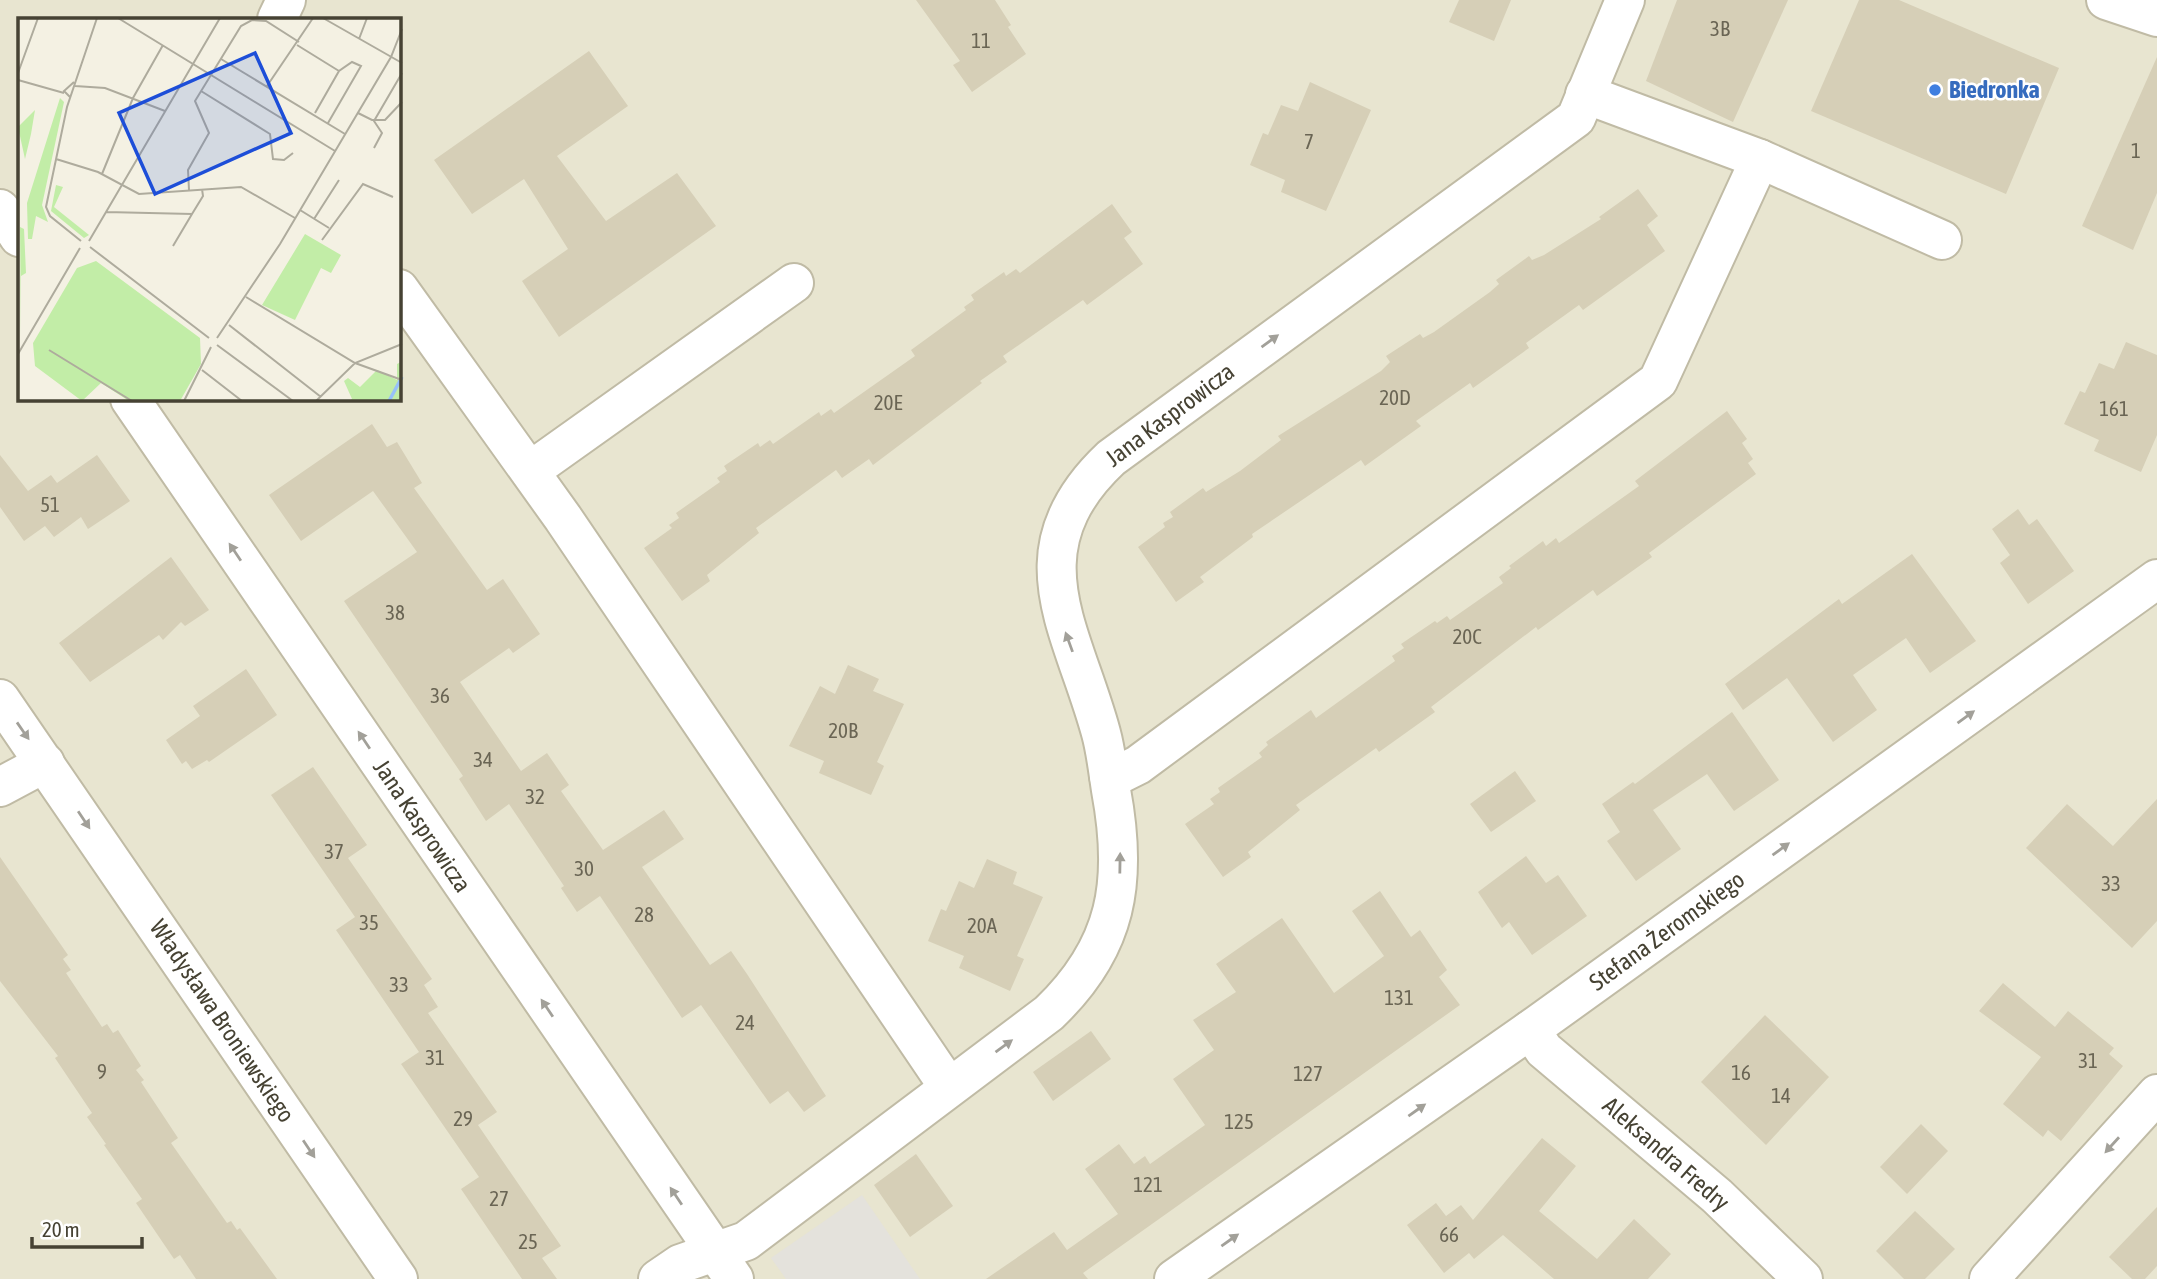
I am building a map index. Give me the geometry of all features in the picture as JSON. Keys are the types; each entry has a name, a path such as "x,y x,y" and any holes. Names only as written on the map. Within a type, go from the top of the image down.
{"street":[{"path":"277,18 286,0"},
{"name":"Jana Kasprowicza","path":"131,401 724,1266 746,1241 948,1086 1049,1013 1077,985 1098,951 1113,914 1120,874 1119,835 1101,734 1060,614 1056,584 1058,552 1066,522 1089,481 1111,458 1576,118 1625,0"},
{"path":"2106,0 2157,17"},
{"path":"1585,94 1760,159 1942,240"},
{"path":"1109,775 1121,774 1138,765 1658,381 1760,159"},
{"path":"0,209 18,236"},
{"path":"530,471 794,283"},
{"path":"401,292 530,471 948,1086"},
{"name":"Stefana Żeromskiego","path":"1174,1279 1530,1030 2157,579"},
{"name":"Władysława Broniewskiego","path":"0,699 398,1279"},
{"path":"0,788 45,763"},
{"name":"Aleksandra Fredry","path":"1530,1030 1544,1050 1717,1196 1803,1279"},
{"path":"1989,1279 2157,1094"},
{"path":"658,1279 680,1264 724,1266"}],"shaded area":[{"path":"0,0 2157,0 2157,1279 0,1279"},
{"path":"862,1195 920,1279 786,1279 771,1258"}],"building":[{"path":"916,0 995,0 1011,25 1008,27 1026,54 972,92 953,65 960,61"},
{"path":"1459,0 1511,0 1494,41 1449,22"},
{"path":"1677,0 1788,0 1733,122 1646,81"},
{"name":"Biedronka","path":"1859,0 1899,0 2059,68 2006,194 1811,111"},
{"path":"589,51 628,106 557,156 606,221 677,173 716,226 559,337 522,281 568,249 524,179 472,214 434,160"},
{"path":"2157,57 2157,193 2133,250 2082,226"},
{"path":"1310,82 1371,110 1326,211 1281,192 1285,180 1250,165 1263,133 1268,135 1281,105 1298,111"},
{"path":"1638,189 1658,216 1647,225 1665,251 1583,310 1579,305 1526,343 1529,348 1473,388 1470,383 1416,421 1421,426 1365,466 1361,460 1252,534 1253,537 1200,577 1204,582 1176,602 1138,547 1165,527 1163,523 1173,517 1170,512 1203,488 1206,492 1240,471 1281,440 1278,436 1381,371 1390,362 1386,356 1420,334 1423,338 1434,332 1490,292 1499,284 1496,280 1529,256 1532,260 1544,255 1601,219 1599,217"},
{"path":"1112,204 1132,232 1124,238 1143,264 1087,305 1083,300 1003,356 1007,362 980,381 982,383 873,465 869,459 842,478 836,470 756,528 759,533 707,575 710,581 682,601 644,548 672,528 669,525 679,518 676,513 720,482 717,478 727,471 724,466 758,443 760,447 770,440 773,444 819,412 821,416 831,409 834,413 915,356 911,350 966,310 964,307 974,300 971,295 1004,272 1006,276 1016,269 1020,273"},
{"path":"2126,342 2157,355 2157,435 2141,472 2094,451 2099,440 2064,424 2080,391 2085,393 2099,363 2114,369"},
{"path":"1727,411 1747,439 1742,443 1753,459 1748,463 1756,474 1649,553 1652,557 1597,596 1593,590 1538,630 1536,627 1431,707 1435,712 1379,752 1376,748 1296,805 1300,810 1248,852 1251,857 1223,877 1185,824 1214,804 1210,799 1220,792 1218,788 1262,757 1259,753 1268,745 1266,742 1311,710 1316,718 1395,661 1392,656 1404,648 1401,644 1435,621 1437,623 1447,616 1450,620 1503,583 1499,577 1511,568 1509,566 1543,541 1546,546 1556,538 1559,543 1639,486 1635,481"},
{"path":"372,424 387,447 397,442 422,483 414,488 487,590 503,579 540,634 513,653 509,648 460,682 521,771 547,753 569,785 561,791 603,850 664,810 684,839 642,867 710,965 731,951 747,974 826,1096 804,1112 788,1091 770,1104 701,1005 682,1018 600,896 577,912 561,888 564,886 509,804 486,821 459,779 463,776 344,601 417,552 373,491 301,541 269,495"},
{"path":"0,455 28,491 51,475 57,483 97,455 130,501 88,529 81,517 54,537 45,526 24,541 0,507"},
{"path":"2018,509 2029,525 2037,519 2074,571 2028,604 2000,563 2010,555 1992,529"},
{"path":"1912,554 1976,641 1930,673 1906,638 1853,675 1877,710 1833,742 1787,678 1743,710 1725,684 1839,599 1842,604"},
{"path":"171,557 209,610 185,626 181,622 163,640 159,635 90,682 59,643"},
{"path":"848,665 879,679 873,691 904,704 877,762 884,766 871,795 819,773 824,761 789,746 820,686 835,694"},
{"path":"246,669 277,715 209,762 207,760 192,769 186,761 182,764 166,740 200,716 193,706"},
{"path":"1732,712 1779,780 1734,811 1707,774 1653,810 1681,849 1636,881 1607,841 1620,832 1602,804 1633,782 1635,784"},
{"path":"313,767 367,845 348,858 432,979 424,985 438,1007 428,1013 497,1112 478,1125 561,1246 542,1258 557,1279 522,1279 461,1189 479,1177 401,1064 419,1052 336,930 355,917 271,795"},
{"path":"1515,771 1536,801 1491,832 1470,804"},
{"path":"2157,799 2157,921 2132,948 2026,848 2067,804 2113,846"},
{"path":"1526,856 1546,883 1558,875 1587,916 1532,955 1509,922 1502,928 1478,892"},
{"path":"0,857 68,955 63,959 71,970 66,973 102,1027 107,1024 113,1033 118,1030 141,1066 136,1070 144,1080 141,1082 178,1138 171,1143 227,1223 231,1221 237,1230 240,1228 277,1279 196,1279 180,1255 174,1259 136,1203 142,1199 87,1117 92,1113 55,1058 58,1056 0,981"},
{"path":"987,859 1017,872 1013,884 1043,897 1017,956 1024,959 1010,991 959,968 964,956 928,941 941,909 946,911 959,881 974,888"},
{"path":"1380,891 1411,937 1420,930 1447,970 1439,977 1460,1005 1083,1273 1088,1279 986,1279 1054,1232 1067,1250 1118,1214 1085,1169 1119,1144 1134,1164 1145,1156 1150,1164 1205,1125 1173,1079 1214,1050 1193,1020 1236,992 1216,964 1282,918 1334,993 1384,956 1352,911"},
{"path":"2003,983 2055,1027 2068,1011 2114,1048 2109,1054 2123,1066 2061,1141 2048,1130 2043,1137 2003,1104 2041,1057 1979,1011"},
{"path":"1765,1015 1829,1077 1766,1145 1701,1082"},
{"path":"1091,1031 1111,1059 1053,1101 1033,1072"},
{"path":"1921,1124 1948,1151 1907,1194 1880,1167"},
{"path":"1542,1138 1576,1166 1539,1211 1597,1259 1634,1219 1671,1254 1648,1279 1554,1279 1503,1235 1474,1259 1469,1253 1444,1273 1407,1225 1436,1203 1446,1216 1461,1205 1473,1220"},
{"path":"916,1154 953,1206 910,1237 874,1185"},
{"path":"2157,1207 2157,1266 2145,1279 2132,1279 2109,1257"},
{"path":"1915,1211 1955,1249 1925,1279 1904,1279 1876,1251"}],"place":[{"name":"Biedronka","path":"1935,90"}]}
